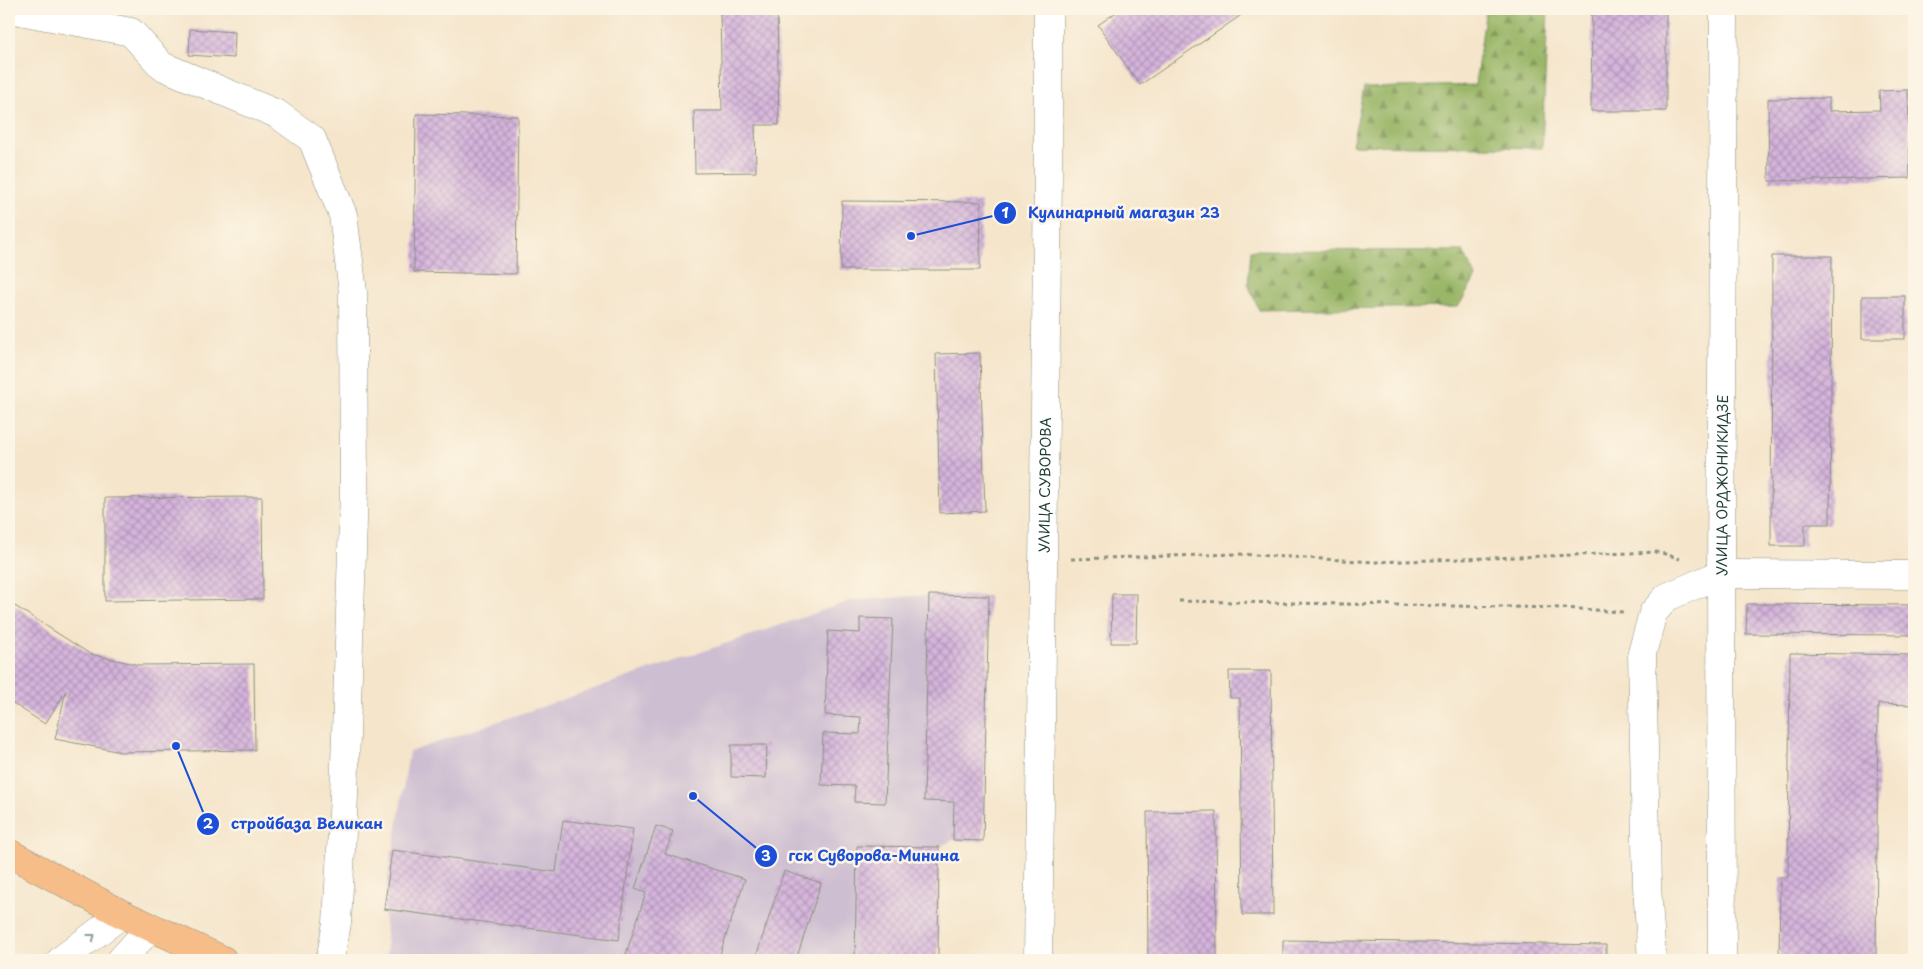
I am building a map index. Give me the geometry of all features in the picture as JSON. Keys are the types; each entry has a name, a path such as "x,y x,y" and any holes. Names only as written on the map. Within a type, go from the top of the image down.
{"main road":[{"path":"9,853 122,914 223,960"}],"street":[{"path":"9,9 131,32 162,66 277,114 312,139 343,215 353,292 354,490 337,924 330,960"},
{"name":"УЛИЦА СУВОРОВА","path":"1038,960 1048,174 1048,9"},
{"name":"УЛИЦА ОРДЖОНИКИДЗЕ","path":"1722,960 1721,574 1724,9"},
{"path":"1652,960 1647,886 1642,653 1653,614 1667,597 1721,574 1914,575"},
{"path":"61,960 122,914"},
{"path":"121,960 151,927"}],"path":[{"path":"1043,561 1237,554 1376,562 1659,552 1721,574"},
{"path":"1179,601 1564,608 1653,614"}],"shaded area":[{"path":"929,595 989,596 983,841 953,840 939,847 857,846 855,960 386,960 384,909 409,752 850,601"}],"green space":[{"path":"1486,9 1548,9 1542,148 1352,145 1364,88 1475,85"},
{"path":"1251,250 1463,251 1476,277 1458,307 1259,310 1248,284"}],"building":[{"path":"720,9 777,9 779,125 755,125 756,172 695,173 694,111 722,111"},
{"path":"1121,9 1250,9 1140,85 1098,25"},
{"path":"1592,9 1666,9 1666,111 1591,111"},
{"path":"190,29 235,32 234,58 189,55"},
{"path":"1908,90 1910,178 1769,181 1768,99 1829,98 1829,111 1880,110 1879,91"},
{"path":"416,114 518,116 516,274 414,272"},
{"path":"842,201 981,202 980,270 841,270"},
{"path":"1772,256 1832,256 1830,524 1805,524 1805,546 1771,546"},
{"path":"1862,296 1905,296 1905,339 1862,339"},
{"path":"980,353 985,511 940,513 936,354"},
{"path":"262,497 263,599 105,601 105,498"},
{"path":"1112,594 1137,594 1136,643 1111,643"},
{"path":"929,595 989,596 983,841 953,840 954,802 924,801"},
{"path":"1747,604 1914,605 1914,635 1746,634"},
{"path":"15,606 90,654 139,665 254,664 255,750 121,752 55,739 66,691 45,724 9,701 9,616"},
{"path":"860,618 893,619 885,803 854,802 855,786 821,785 823,733 860,734 861,717 825,715 828,631 860,633"},
{"path":"1790,653 1914,655 1914,705 1878,704 1876,960 1779,960 1780,877 1788,877"},
{"path":"1229,671 1271,671 1273,915 1242,915 1240,698 1230,698"},
{"path":"731,745 767,745 766,778 731,777"},
{"path":"1216,811 1217,960 1148,960 1147,812"},
{"path":"563,820 633,829 619,940 384,909 392,850 556,872"},
{"path":"656,826 673,831 665,854 745,879 718,960 624,960 646,893 635,889"},
{"path":"857,846 939,847 938,960 855,960"},
{"path":"784,871 821,883 796,960 755,960"},
{"path":"1283,940 1606,945 1606,960 1283,960"}],"place":[{"name":"Кулинарный магазин 23","path":"911,236"},
{"name":"стройбаза Великан","path":"176,746"},
{"name":"гск Суворова-Минина","path":"693,796"}]}
